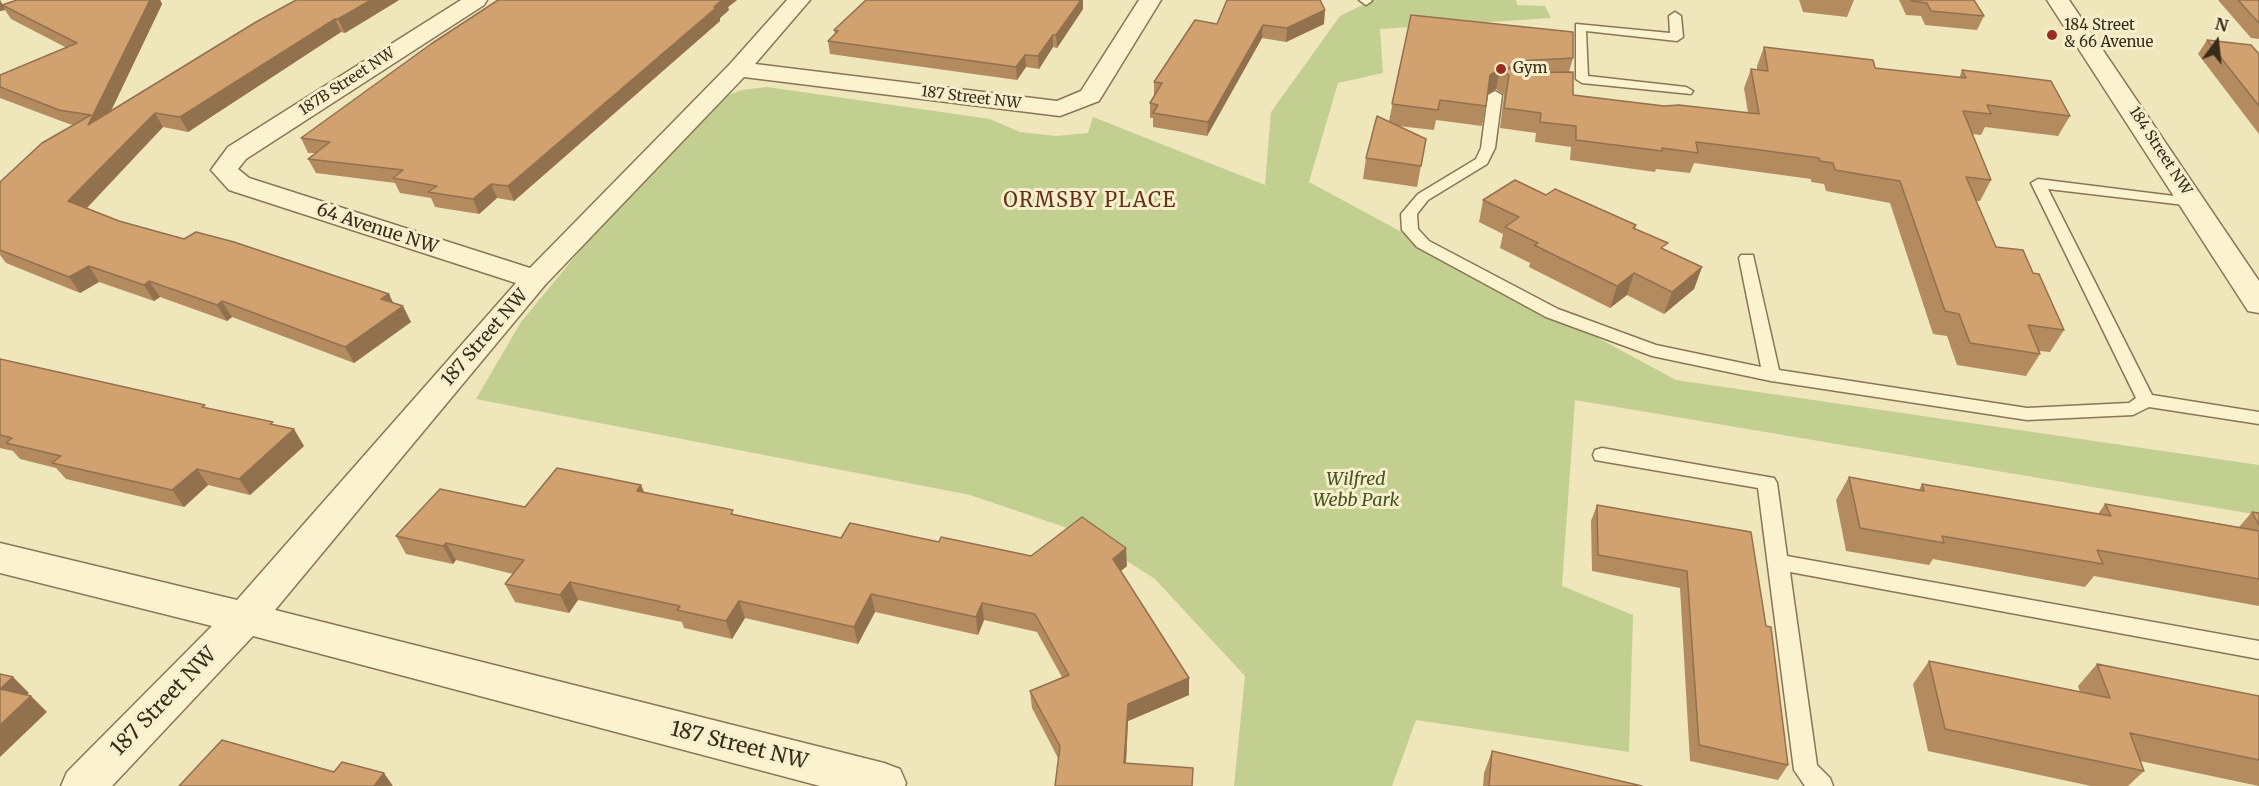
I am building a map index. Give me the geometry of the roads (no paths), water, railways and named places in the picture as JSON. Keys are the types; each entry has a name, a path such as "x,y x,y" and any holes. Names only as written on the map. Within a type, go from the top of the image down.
{"street":[{"name":"187B Street NW","path":"224,170 237,153 476,0"},
{"name":"187 Street NW","path":"82,786 245,618 535,279 738,69 799,0"},
{"name":"187 Street NW","path":"738,69 1060,109 1090,96 1150,0"},
{"name":"184 Street NW","path":"2058,0 2259,304"},
{"name":"64 Avenue NW","path":"224,170 238,184 535,279"},
{"name":"187 Street NW","path":"0,558 245,618 884,783"}],"lane":[{"path":"1582,79 1580,27 1677,37 1675,16"},
{"path":"1567,86 1582,79 1686,91"},
{"path":"1495,95 1488,148 1482,161 1423,196 1409,214 1410,231 1423,244 1552,313 1652,350 1772,375 2027,414 2133,409 2146,400 2259,418"},
{"path":"2146,400 2038,183 2193,202"},
{"path":"1747,258 1772,375"},
{"path":"1602,455 1767,483 1806,770 1821,786"},
{"path":"1778,562 2259,650"}],"place":[{"name":"184 Street & 66 Avenue","path":"2052,35"},
{"name":"Gym","path":"1501,69"}],"district":[{"name":"ORMSBY PLACE","path":"1090,201"}],"park label":[{"name":"Wilfred Webb Park","path":"1356,490"}]}
